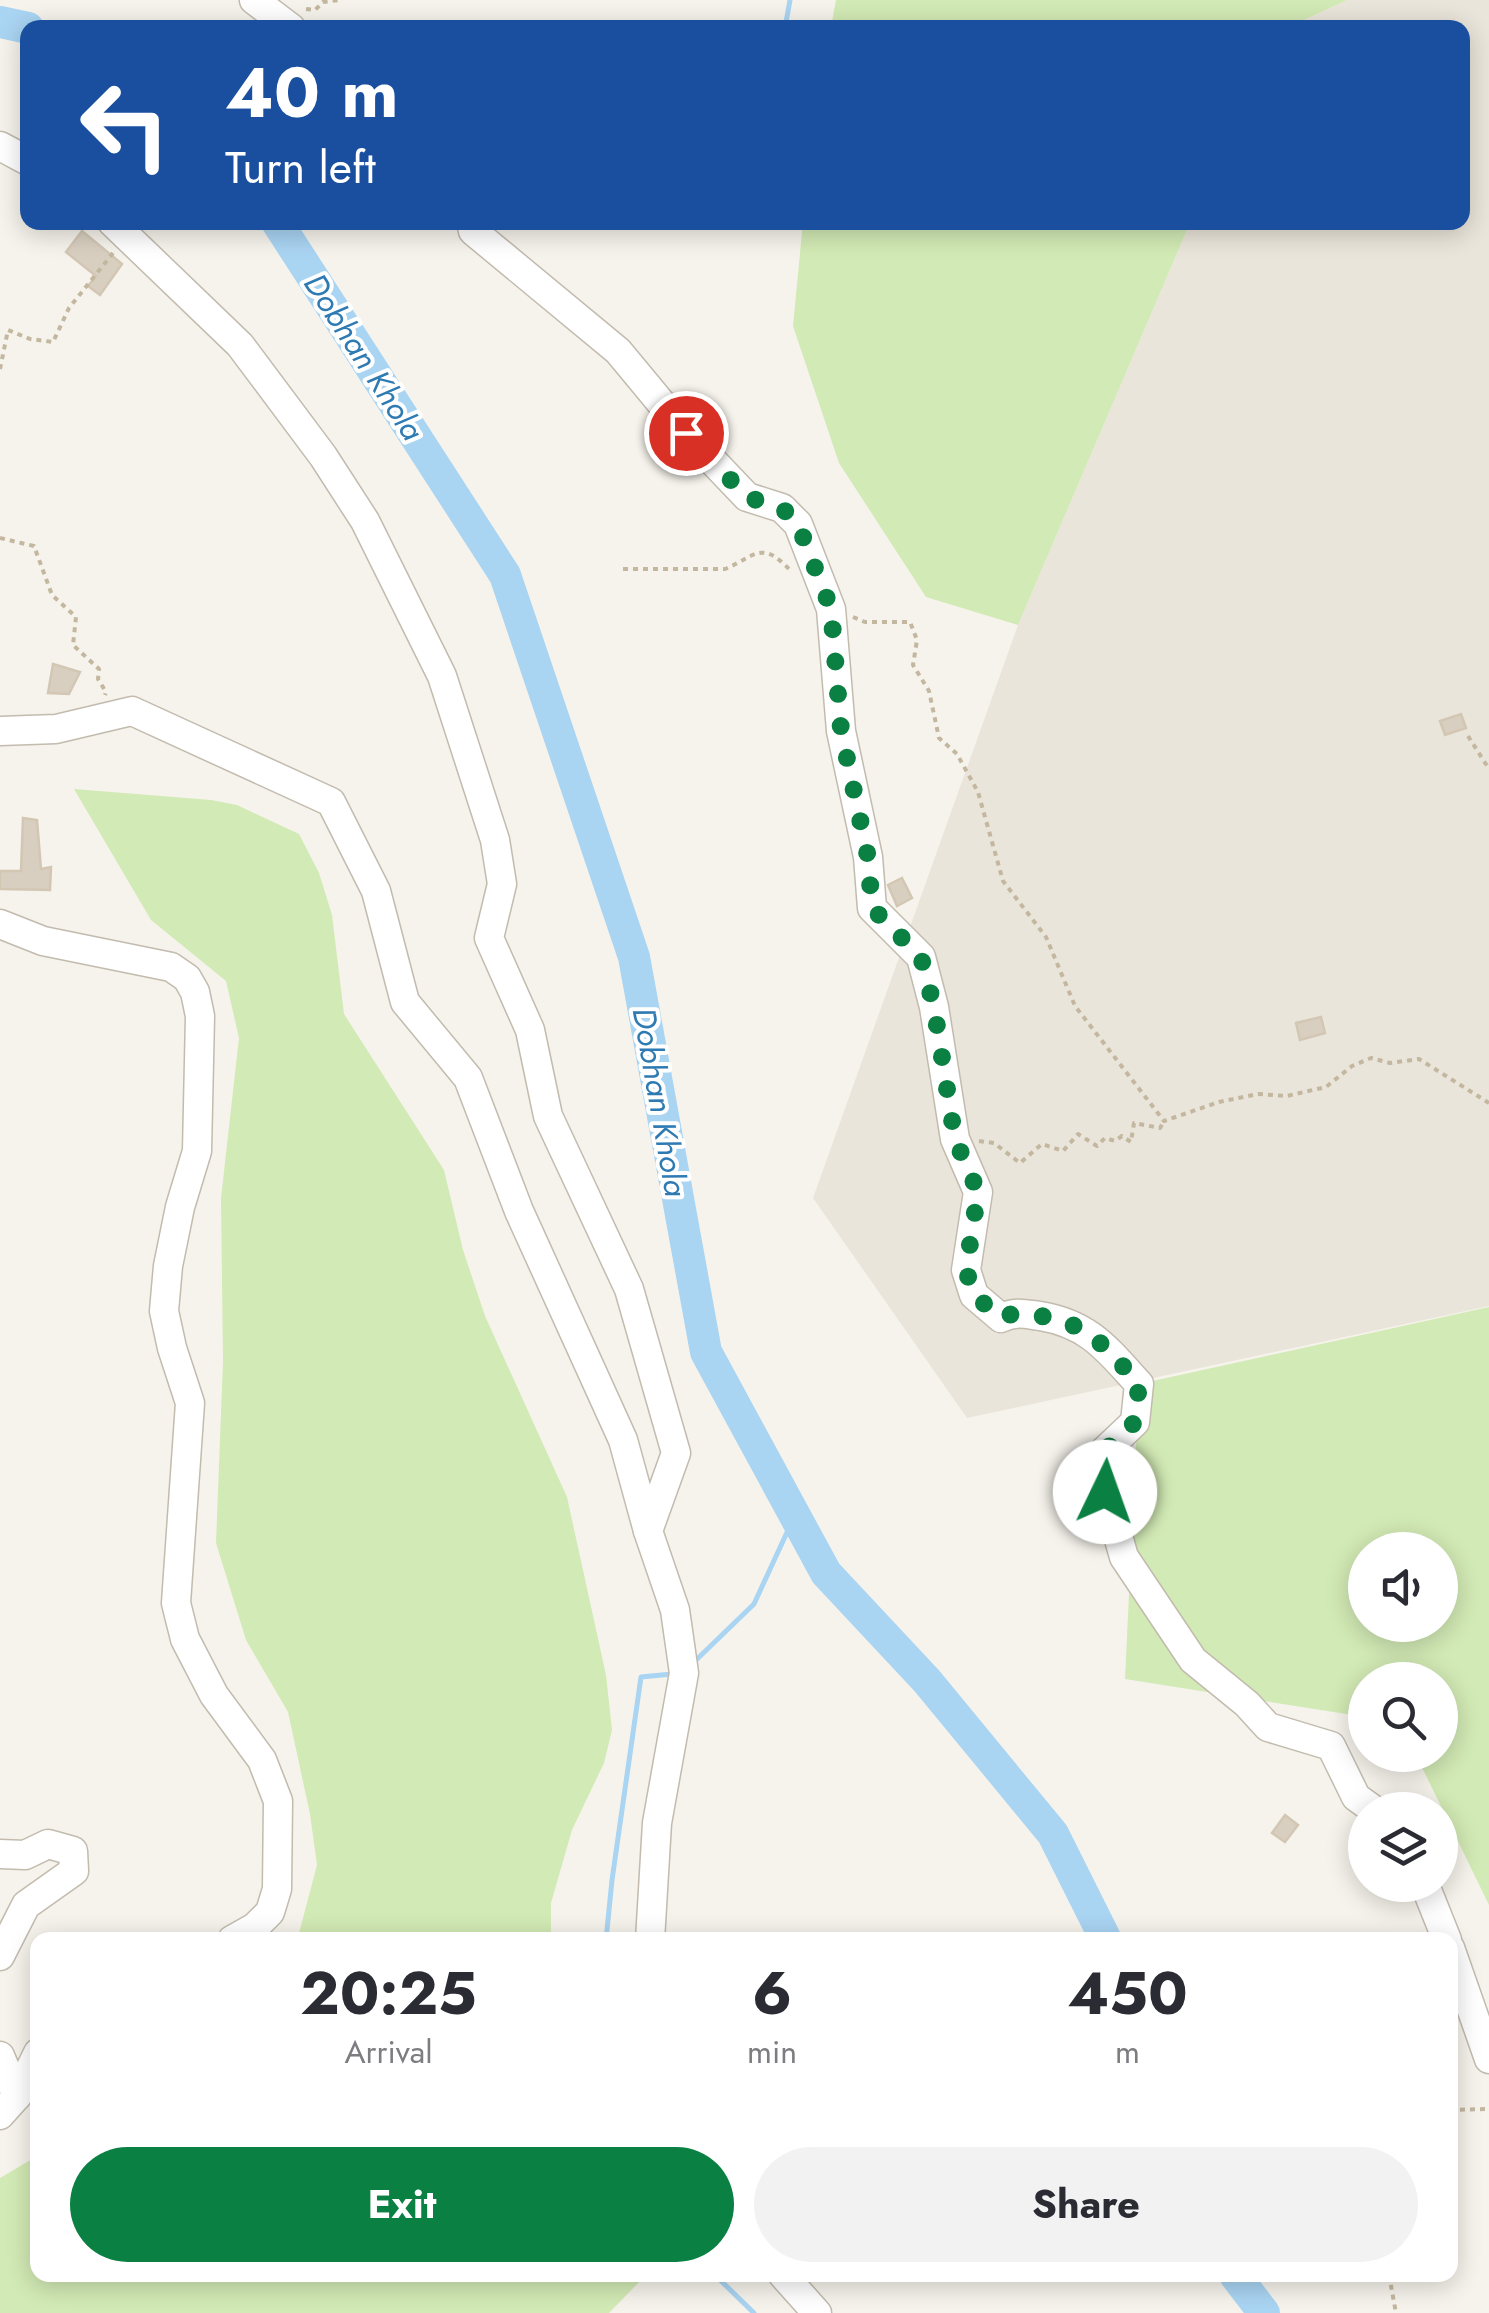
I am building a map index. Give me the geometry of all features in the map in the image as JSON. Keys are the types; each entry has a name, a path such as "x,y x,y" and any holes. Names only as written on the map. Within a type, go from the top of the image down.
{"street":[{"path":"260,5 280,20"},
{"path":"119,230 240,345 323,456 365,521 442,676 495,840 502,884 489,938 530,1030 548,1116 628,1289 676,1453 648,1530"},
{"path":"473,230 618,351 686,433 747,497 782,508 798,524 831,609 841,730 868,857 872,908 921,957 934,1007 955,1139 978,1192 966,1270 974,1295 1001,1318 1013,1312 1070,1321 1108,1349 1139,1384 1135,1422 1096,1459 1124,1557 1193,1660 1246,1704 1268,1728 1330,1746 1353,1792"},
{"path":"0,732 56,730 132,711 331,802 376,891 405,1002 468,1078 519,1211 623,1440 675,1610 684,1672 657,1823 650,1932"},
{"path":"0,924 43,940 171,968 187,978 197,1004 198,1151 180,1207 164,1311 190,1403 176,1603 184,1640 214,1695 262,1760 278,1801 277,1889 270,1912 247,1932"},
{"path":"0,1854 25,1855 48,1844 74,1851 74,1871 26,1905 0,1956"},
{"path":"1432,1902 1444,1932"},
{"path":"1458,1971 1489,2060"},
{"path":"0,2056 8,2106"},
{"path":"8,2106 30,2066"},
{"path":"789,2282 817,2313"}],"path":[{"path":"260,5 316,10 324,2 340,0"},
{"path":"0,369 8,330 53,342 69,308 114,250 117,230"},
{"path":"0,538 34,546 52,595 76,617 74,645 99,669 98,679 106,692 99,709 100,719"},
{"path":"623,568 725,569 748,554 764,552 779,557 792,572"},
{"path":"831,609 865,622 910,622 917,640 913,665 929,691 940,738 956,754 978,792 1002,881 1046,937 1074,1006 1164,1121"},
{"path":"1468,736 1489,769"},
{"path":"955,1139 994,1143 1020,1163 1042,1144 1063,1151 1078,1134 1097,1146 1105,1138 1115,1141 1122,1136 1131,1142 1134,1123 1160,1128 1164,1121 1219,1102 1258,1094 1287,1096 1326,1087 1352,1066 1371,1058 1390,1063 1419,1059 1489,1103"},
{"path":"1458,2110 1489,2109"},
{"path":"1390,2282 1396,2313"}],"shaded area":[{"path":"1347,0 1489,0 1489,1306 967,1418 813,1198 1018,625 1187,230 1470,230 1470,20 1304,20"}],"green space":[{"path":"836,0 1347,0 1304,20 832,20"},
{"path":"802,230 1187,230 1018,625 926,597 839,463 793,326"},
{"path":"74,789 237,805 299,834 319,873 332,915 344,1014 444,1170 463,1250 485,1316 567,1497 606,1675 612,1730 604,1763 572,1830 551,1903 551,1932 299,1932 317,1865 310,1814 288,1712 246,1640 216,1543 223,1361 221,1198 239,1038 226,981 151,920"},
{"path":"1489,1307 1489,1905 1458,1841 1458,1792 1434,1792 1424,1772 1458,1772 1458,1662 1348,1662 1348,1714 1125,1679 1139,1384"},
{"path":"30,2160 30,2282 639,2282 609,2313 0,2313 0,2178"}],"building":[{"path":"82,231 122,264 100,295 88,286 96,276 66,252"},
{"path":"53,664 80,672 69,694 48,693"},
{"path":"1461,714 1466,728 1445,735 1440,721"},
{"path":"23,818 37,820 41,869 51,867 50,890 0,889 0,871 21,871"},
{"path":"902,878 912,898 897,906 888,885"},
{"path":"1321,1017 1325,1033 1300,1040 1296,1023"},
{"path":"1285,1815 1298,1825 1285,1842 1272,1833"}],"waterway":[{"path":"786,20 790,0"},
{"name":"Dobhan Khola","path":"0,22 20,26"},
{"name":"Dobhan Khola","path":"282,230 505,575 634,957 706,1352 826,1573 927,1681 1053,1834 1102,1932"},
{"path":"694,1662 754,1604 795,1515"},
{"path":"607,1932 641,1677 672,1674"},
{"path":"722,2282 754,2313"},
{"name":"Dobhan Khola","path":"1240,2282 1264,2313"}],"route":[{"path":"686,433 747,497 782,508 798,524 831,609 841,730 868,857 872,908 921,957 934,1007 955,1139 978,1192 966,1270 974,1295 1001,1318 1013,1312 1070,1321 1108,1349 1139,1384 1135,1422 1096,1459 1105,1492"}]}
